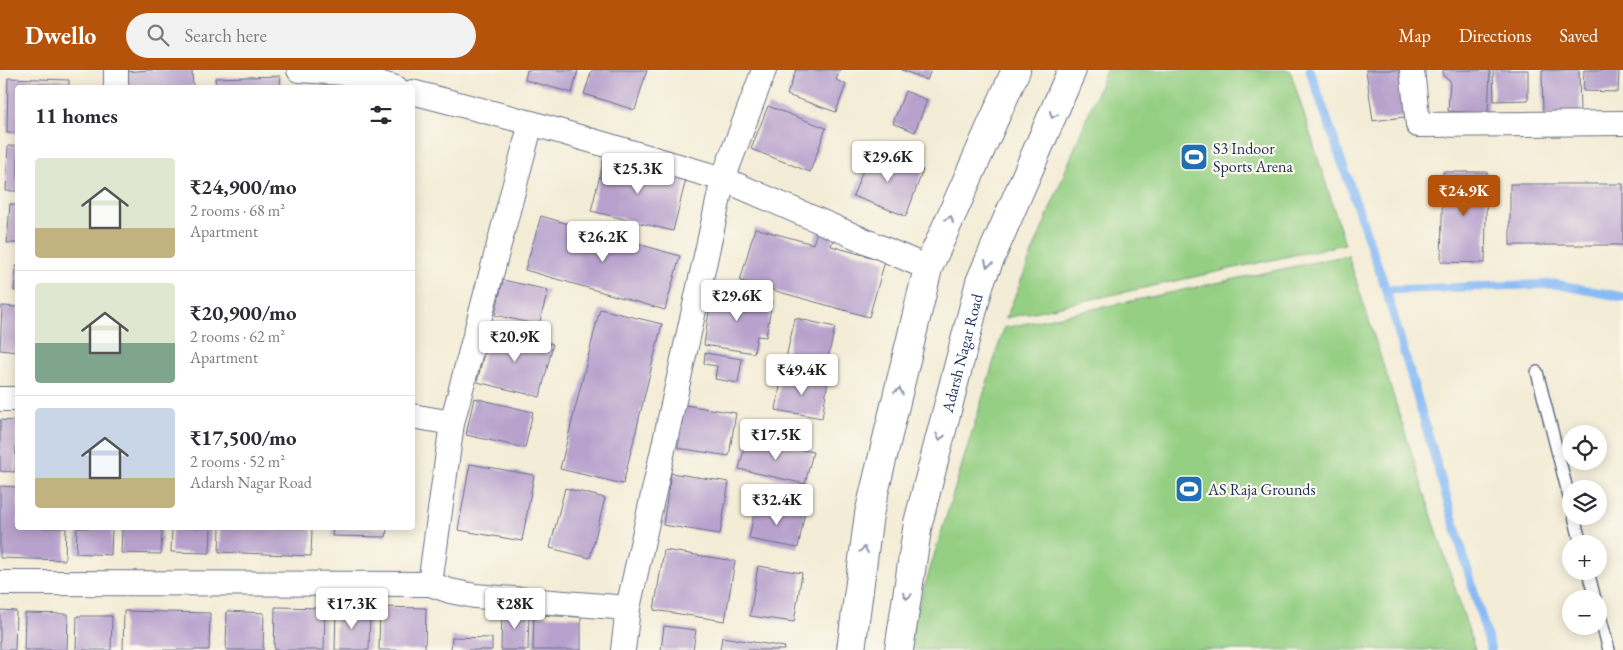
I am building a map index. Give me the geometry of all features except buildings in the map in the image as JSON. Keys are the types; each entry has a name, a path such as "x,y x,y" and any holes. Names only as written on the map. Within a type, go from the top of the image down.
{"main road":[{"path":"851,650 870,514 928,268 1016,70"},
{"name":"Adarsh Nagar Road","path":"899,650 918,523 980,282 1072,70"}],"street":[{"path":"116,70 116,85"},
{"path":"299,70 382,85"},
{"path":"623,650 628,608 723,179 764,70"},
{"path":"1412,70 1418,125 1623,123"},
{"path":"415,93 530,123 723,179 928,268"},
{"path":"430,584 452,423 530,123"},
{"path":"0,399 15,399"},
{"path":"415,417 452,423"},
{"path":"0,583 430,584 450,591 475,596 628,608"}],"lane":[{"path":"1537,372 1565,480"},
{"path":"1604,635 1608,650"}],"green space":[{"name":"S3 Indoor Sports Arena","path":"1106,70 1290,70 1345,244 1006,318"},
{"name":"AS Raja Grounds","path":"1348,255 1475,650 905,650 1004,328"}],"waterway":[{"path":"1310,70 1386,290 1491,650"},
{"path":"1386,290 1555,284 1623,297"}],"place":[{"name":"S3 Indoor Sports Arena","path":"1194,157"},
{"name":"AS Raja Grounds","path":"1189,489"}]}
